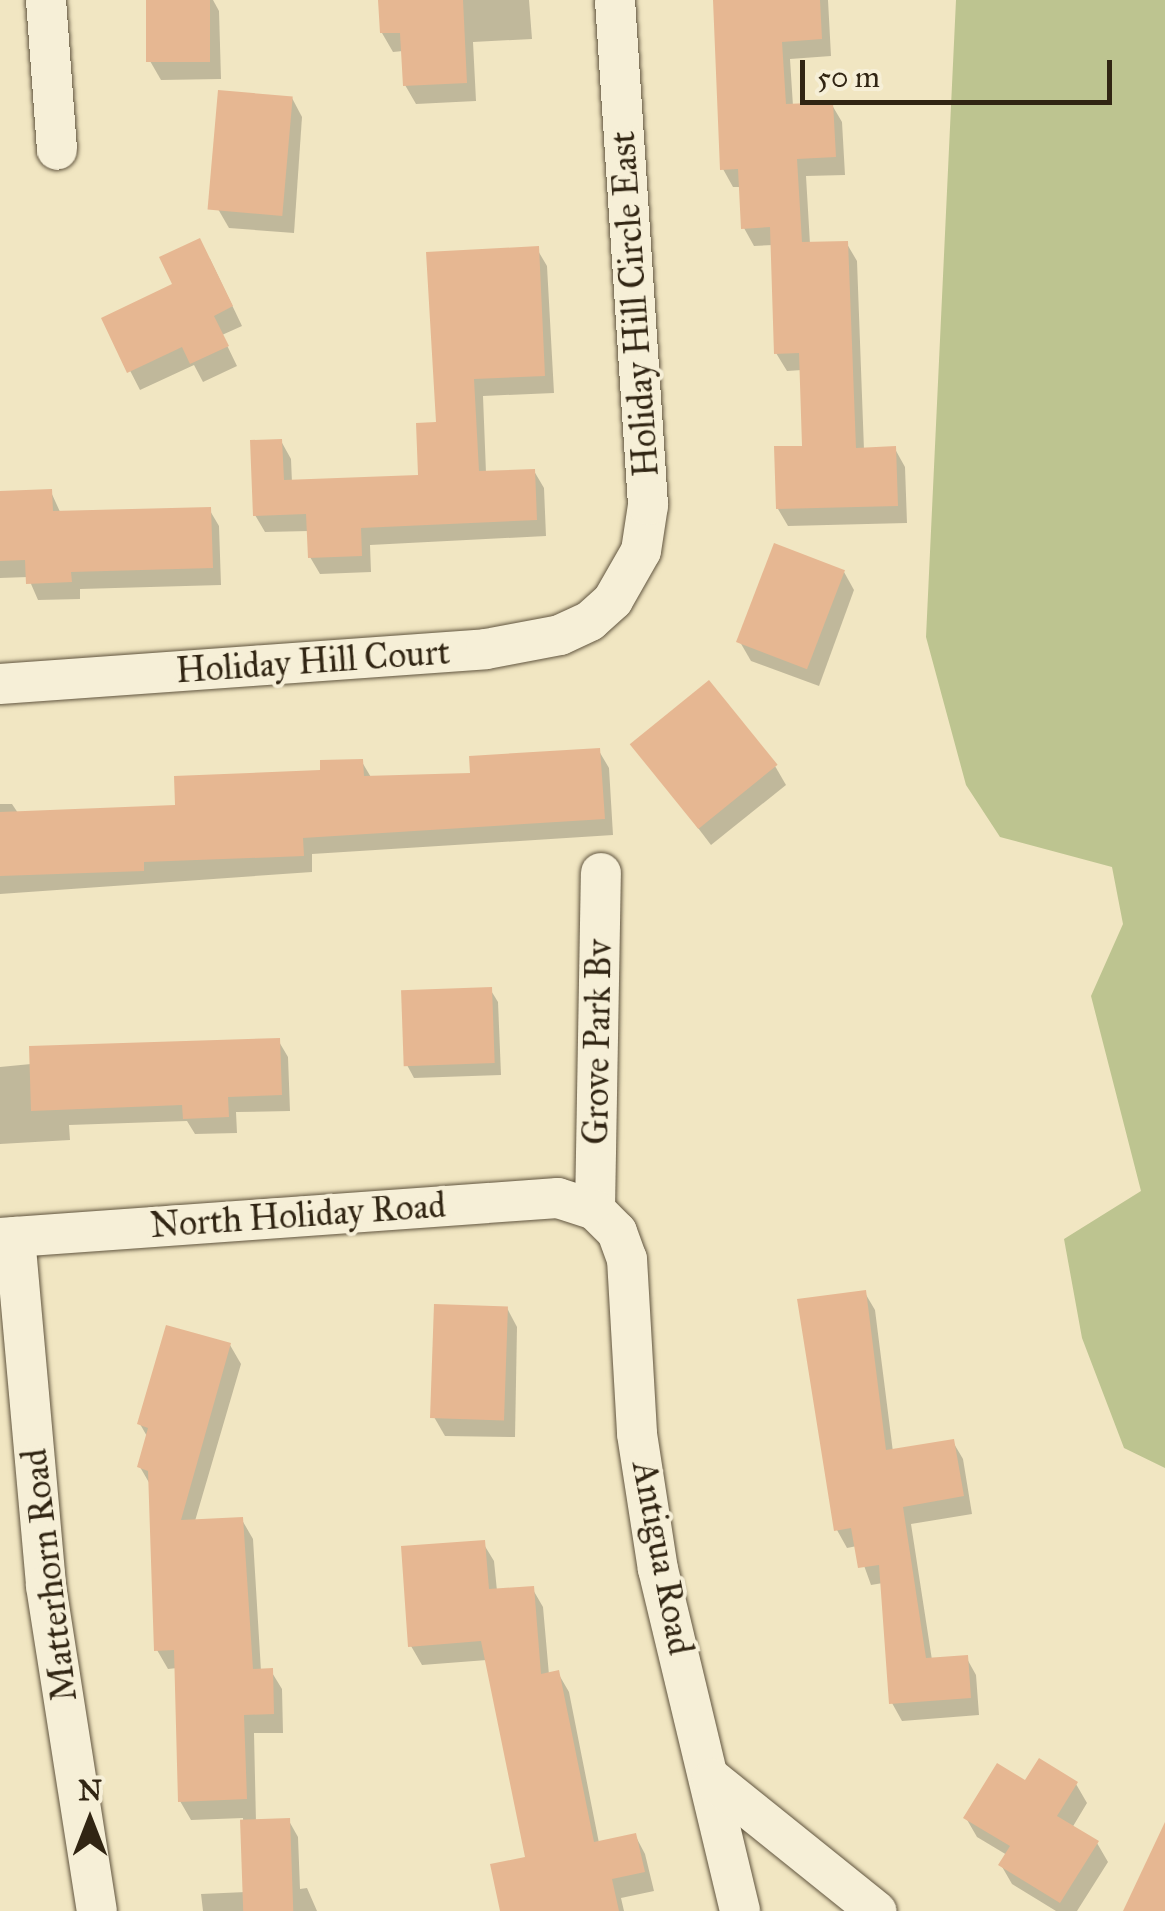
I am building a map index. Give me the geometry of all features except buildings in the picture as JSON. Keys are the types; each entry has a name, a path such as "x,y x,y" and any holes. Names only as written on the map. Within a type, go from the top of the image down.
{"street":[{"path":"46,0 57,150"},
{"name":"Holiday Hill Circle East","path":"613,600 641,551 648,505 615,0"},
{"name":"Holiday Hill Court","path":"0,684 486,649 560,635 590,622 613,600"},
{"name":"Grove Park Bv","path":"595,1210 601,873"},
{"name":"North Holiday Road","path":"7,1238 558,1198 595,1210"},
{"name":"Antigua Road","path":"595,1210 617,1232 627,1259 637,1434 658,1569 712,1779 740,1911"},
{"name":"Matterhorn Road","path":"7,1238 46,1586 96,1911"},
{"path":"712,1779 876,1911"}],"green space":[{"path":"956,0 1165,0 1165,1468 1124,1448 1082,1338 1064,1239 1141,1191 1091,996 1123,924 1112,867 1000,837 966,785 926,637"}]}
